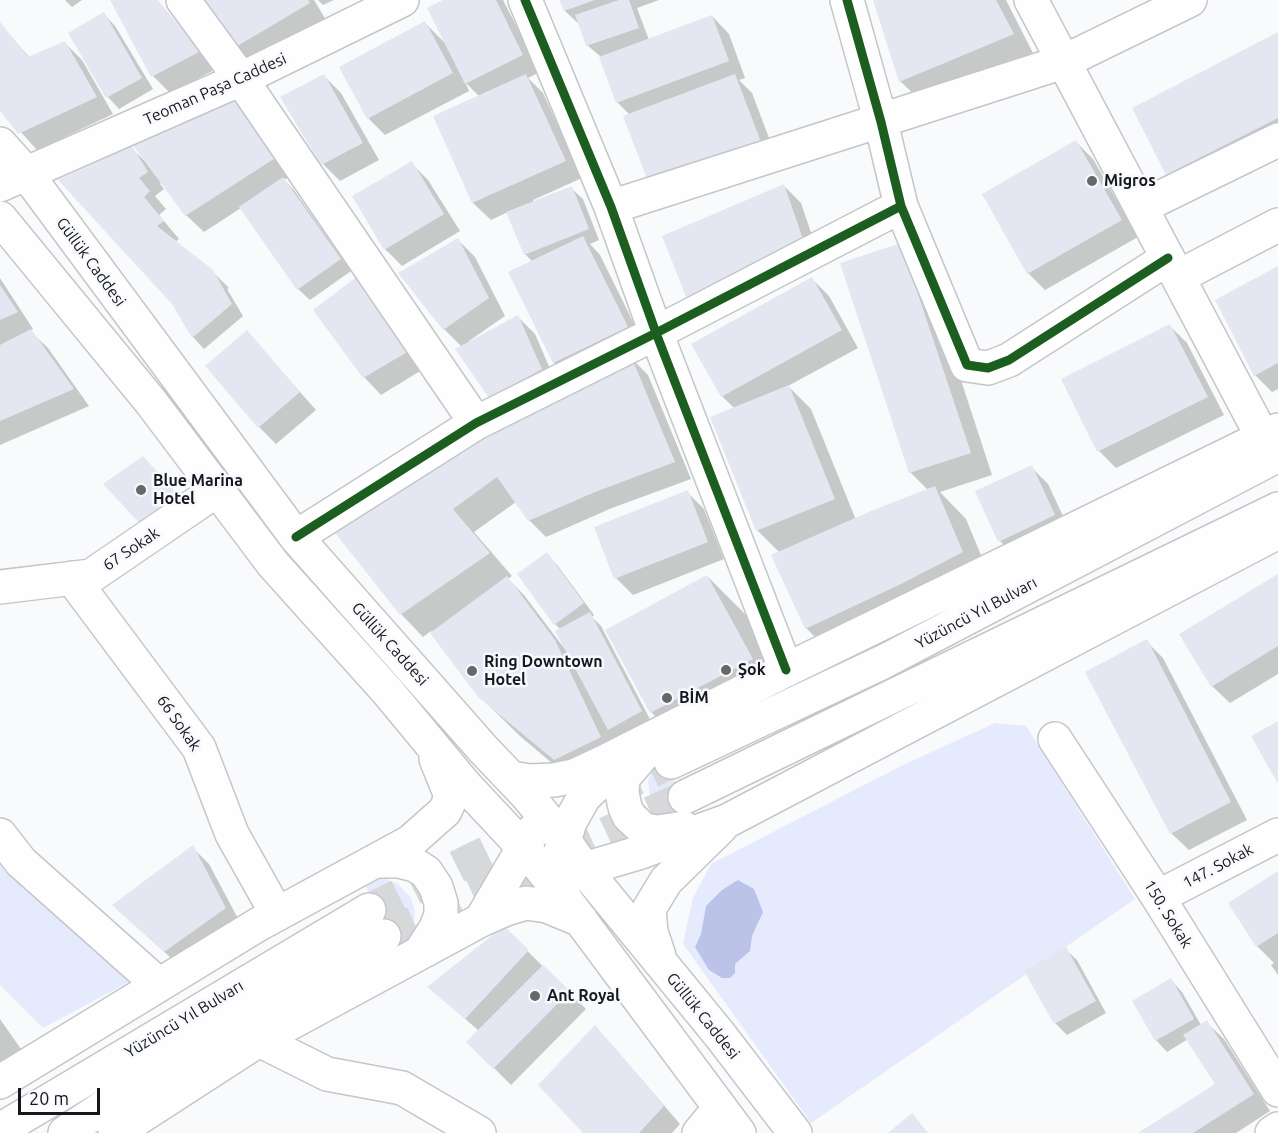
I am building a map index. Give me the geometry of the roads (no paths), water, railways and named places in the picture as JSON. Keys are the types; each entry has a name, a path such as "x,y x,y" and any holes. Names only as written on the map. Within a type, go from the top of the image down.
{"main road":[{"path":"183,0 241,79 476,423"},
{"name":"Teoman Paşa Caddesi","path":"13,179 241,79 402,0"},
{"path":"525,0 611,207 656,333 786,670"},
{"path":"847,0 881,122 901,206 967,365 988,368 1009,360 1173,267 1278,225"},
{"path":"0,1082 158,984 277,914 410,842 456,829 489,811 536,807 570,822 584,797 657,746 786,670 1273,440 1173,267 1031,0"},
{"path":"611,207 1063,62 1190,0"},
{"path":"1141,207 1278,140"},
{"name":"Güllük Caddesi","path":"0,144 13,179 296,537 536,807 720,1035 795,1133"},
{"path":"296,537 476,423 901,206"},
{"name":"Güllük Caddesi","path":"0,218 151,402 273,564 388,692 553,883 581,920 719,1125"},
{"name":"Yüzüncü Yıl Bulvarı","path":"657,746 883,662 1273,440"},
{"name":"67 Sokak","path":"0,587 91,576 218,490"},
{"path":"685,797 1278,509"},
{"path":"657,746 574,776 529,781 553,883 584,869 638,854 727,821 1278,532"},
{"name":"66 Sokak","path":"72,578 199,748 232,834 277,914"},
{"name":"150. Sokak","path":"1055,740 1158,897 1278,1090"},
{"path":"410,842 445,811 450,800 445,780 428,741"},
{"path":"657,746 632,765 623,778 622,793 629,816 644,830 658,832 727,821"},
{"path":"481,920 523,847 536,807"},
{"path":"661,964 651,932 649,909 666,881 727,821"},
{"path":"0,835 21,862 158,984"},
{"name":"147. Sokak","path":"1158,897 1278,835"},
{"path":"375,861 399,861 415,866 426,872 436,887 441,903 441,915 436,928 420,953"},
{"path":"115,1133 260,1040 481,920 526,903 547,906 581,920"},
{"name":"Yüzüncü Yıl Bulvarı","path":"0,1130 376,923 65,1133"},
{"path":"260,1040 327,1074 402,1088 479,1133"},
{"path":"1272,1133 1278,1129"}],"water":[{"path":"738,880 754,889 763,912 752,936 750,951 735,964 735,973 730,978 722,978 709,970 695,947 701,934 706,906 722,890"}],"tunnel":[{"path":"607,793 671,762"},
{"path":"384,936 685,797"},
{"path":"369,910 540,826"}],"place":[{"name":"Migros","path":"1092,181"},
{"name":"Blue Marina Hotel","path":"141,490"},
{"name":"Şok","path":"726,670"},
{"name":"Ring Downtown Hotel","path":"472,671"},
{"name":"BİM","path":"667,698"},
{"name":"Ant Royal","path":"535,996"}]}
